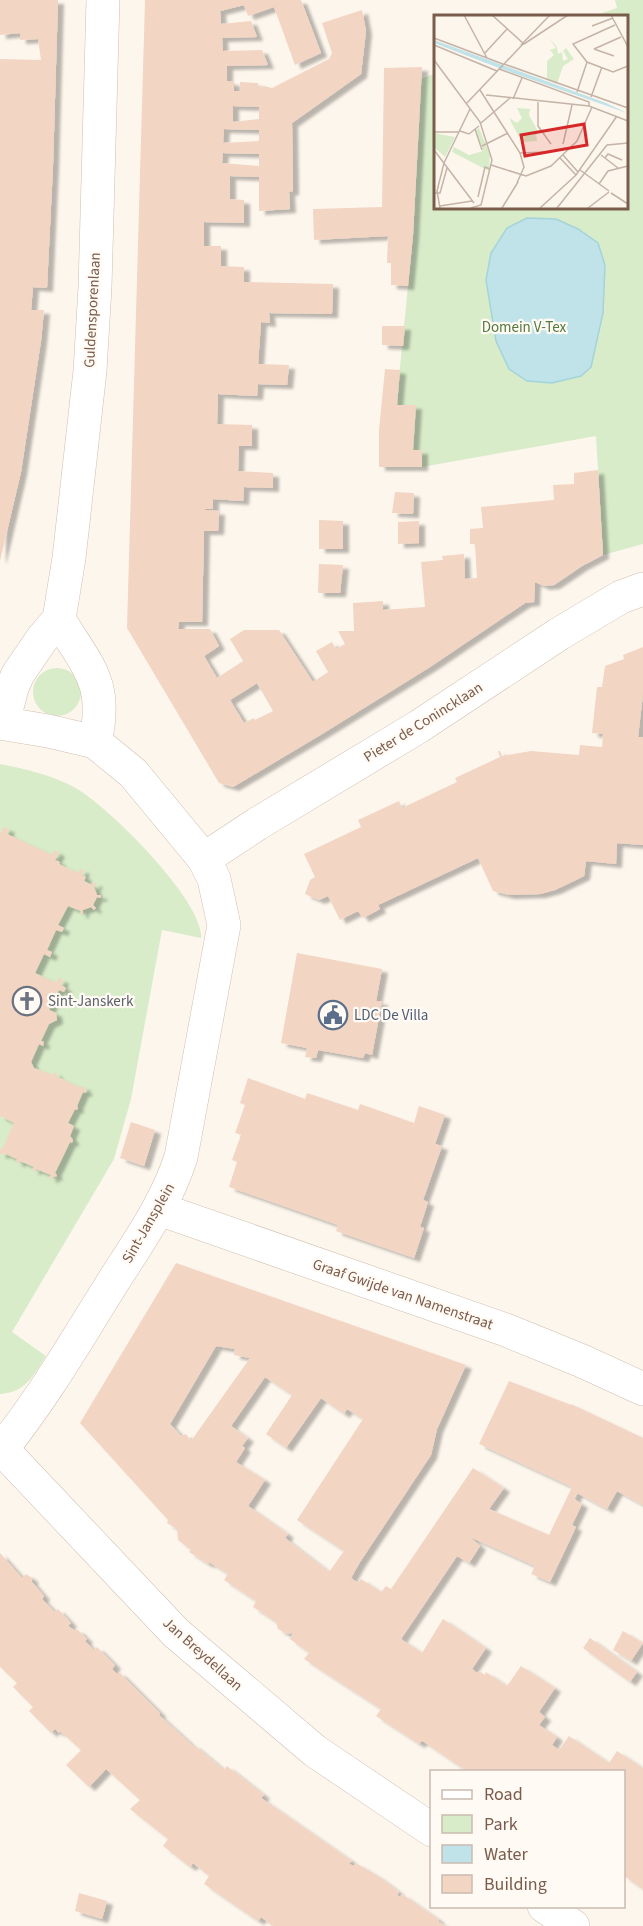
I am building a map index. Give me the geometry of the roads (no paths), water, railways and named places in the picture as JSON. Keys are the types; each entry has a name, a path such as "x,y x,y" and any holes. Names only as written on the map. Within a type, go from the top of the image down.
{"street":[{"name":"Guldensporenlaan","path":"2,723 18,674 58,619 69,558 90,371 103,0"},
{"name":"Pieter de Conincklaan","path":"204,859 257,824 418,727 559,634 621,597 643,589"},
{"path":"58,619 92,672 97,684 100,713 95,742"},
{"path":"2,723 95,742 133,773 204,859"},
{"name":"Sint-Jansplein","path":"1,1449 31,1412 159,1209 176,1175 182,1157 224,925 214,879 204,859"},
{"name":"Graaf Gwijde van Namenstraat","path":"159,1209 506,1330 643,1389"},
{"name":"Jan Breydellaan","path":"1,1449 176,1633 315,1751 430,1829"},
{"path":"547,1908 573,1926"}],"water":[{"path":"527,218 556,219 578,229 598,243 605,265 603,313 591,367 581,376 552,383 527,381 509,369 496,341 486,280 491,253 507,228"}],"place":[{"name":"Sint-Janskerk","path":"27,1001"},
{"name":"LDC De Villa","path":"333,1015"}],"park label":[{"name":"Domein V-Tex","path":"524,327"}]}
